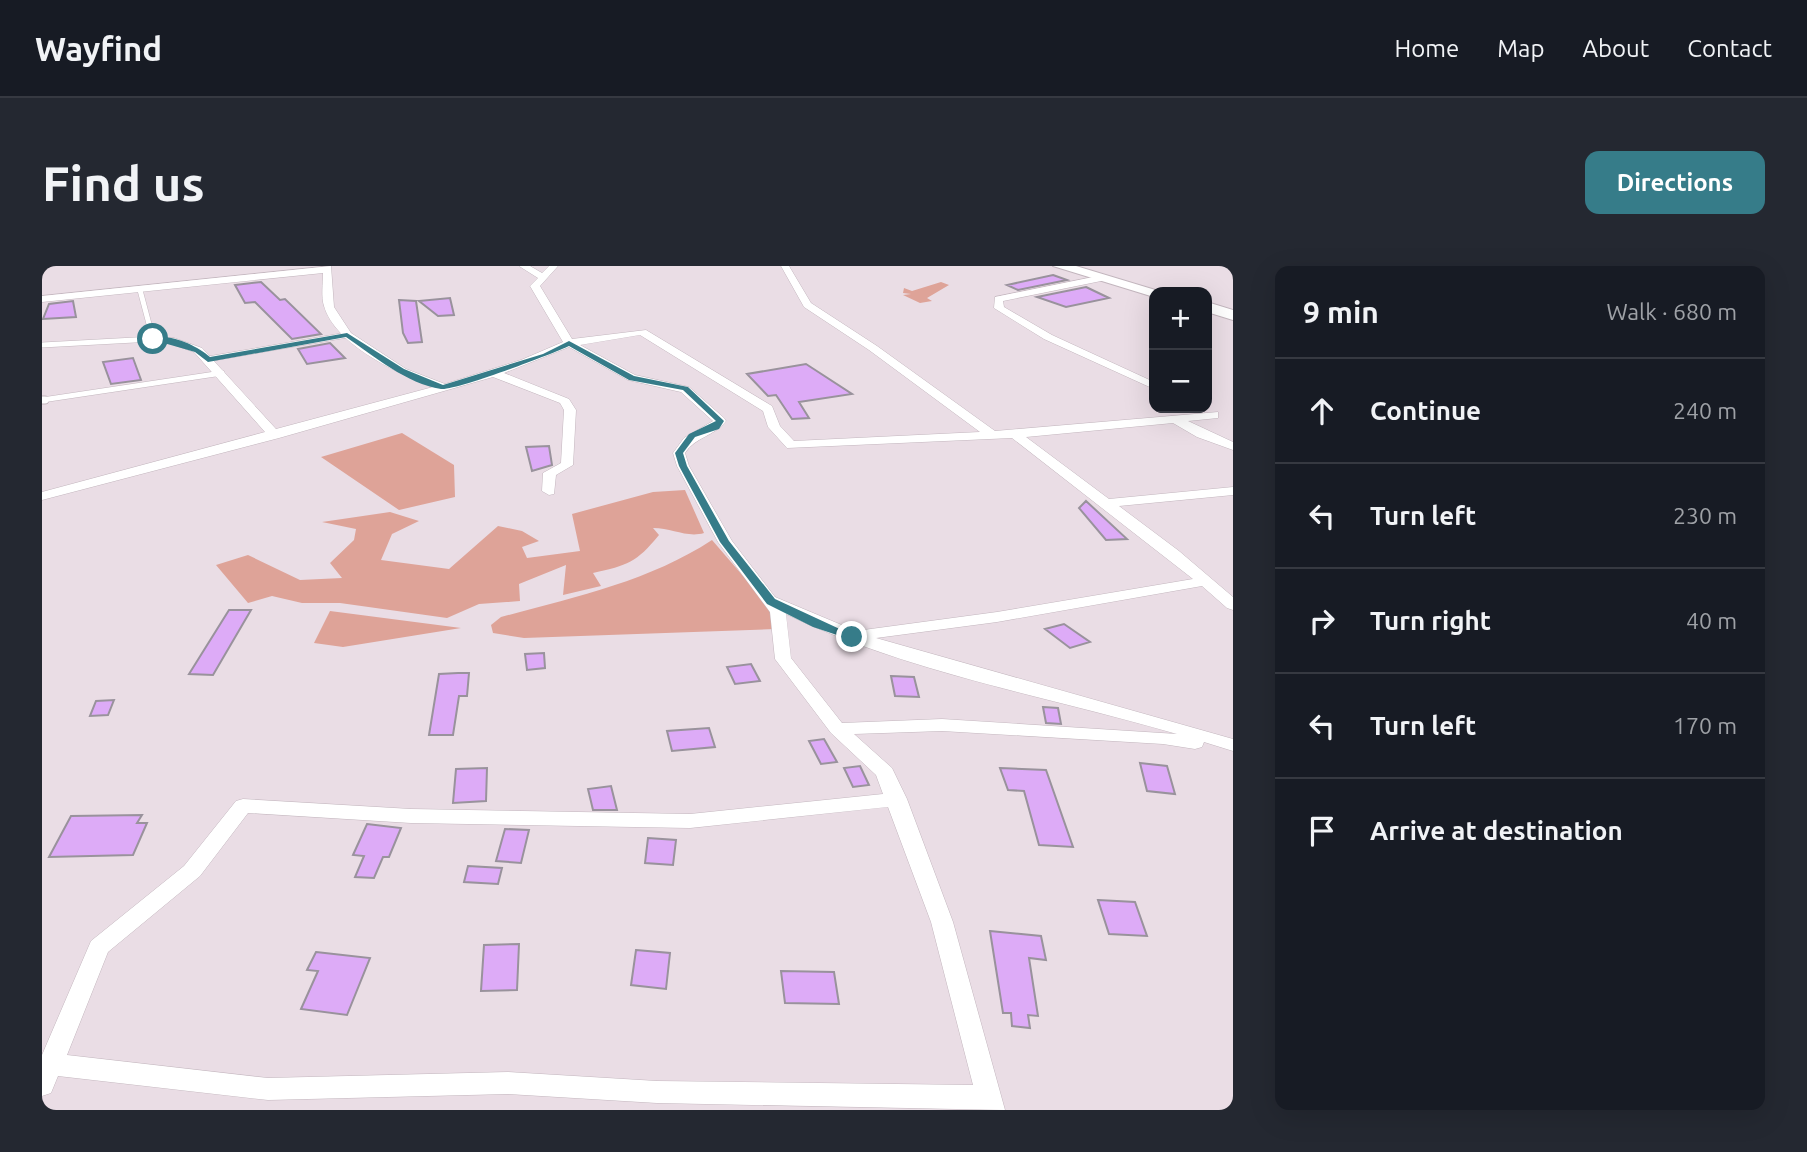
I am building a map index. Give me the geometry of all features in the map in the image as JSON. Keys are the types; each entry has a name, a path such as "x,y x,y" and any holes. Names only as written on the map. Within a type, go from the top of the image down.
{"main road":[{"path":"1060,266 1149,291"},
{"path":"1212,309 1233,315"}],"street":[{"path":"265,266 273,275"},
{"path":"523,266 543,276"},
{"path":"554,266 536,286 557,327 569,343 632,378 685,389 720,421 716,427 692,436 679,453 683,466 725,542 778,612 783,659 837,729 885,772 897,799 942,922 990,1103 657,1092 508,1083 268,1089 46,1074 99,947 192,870 243,806 411,816 690,821 897,799"},
{"path":"785,266 807,305 873,348 991,434"},
{"path":"42,299 326,268 329,307 347,335 402,371 443,387"},
{"path":"1103,278 998,299 999,308 1048,337 1149,384"},
{"path":"42,496 229,443 275,435 494,373 545,355 569,343 642,332 768,409 774,427 791,445 1015,434 1214,415 1210,413"},
{"path":"153,339 174,341 198,350 222,373 275,435"},
{"path":"494,373 565,401 570,410 567,465 551,472 550,491"},
{"path":"1174,418 1200,434 1233,446"},
{"path":"1015,434 1206,581 1233,606"},
{"path":"1106,503 1233,491"},
{"path":"852,637 997,617 1206,581"},
{"path":"771,601 817,625 911,658 1133,715 1233,747"},
{"path":"837,729 942,725 1163,738 1233,747"}],"lane":[{"path":"42,345 153,339 141,290"},
{"path":"208,359 347,335"},
{"path":"42,400 222,373"}],"shaded area":[{"path":"941,282 949,285 927,298 932,301 920,303 903,295 911,294 903,293 904,288 912,291"},
{"path":"402,433 454,465 455,497 399,510 321,457"},
{"path":"685,490 704,533 692,534 653,528 659,535 644,552 623,565 593,573 601,586 563,595 566,565 519,584 520,601 479,604 447,618 340,603 302,603 272,596 248,603 216,565 248,555 300,580 342,578 330,563 354,540 356,529 322,522 390,512 419,521 392,534 381,560 449,569 498,526 522,531 539,541 522,547 527,558 580,551 572,514 653,492"},
{"path":"712,540 768,605 775,629 524,638 493,633 491,625 501,617 610,587 663,567"},
{"path":"330,611 461,628 343,647 314,643"}],"building":[{"path":"1053,275 1067,280 1018,290 1007,285"},
{"path":"261,282 280,300 285,299 321,334 292,339 255,302 245,303 235,285"},
{"path":"1086,287 1109,298 1066,307 1037,297"},
{"path":"450,298 454,315 438,316 419,301"},
{"path":"399,300 416,301 422,342 408,343 403,333"},
{"path":"73,301 76,317 43,319 49,304"},
{"path":"330,343 345,358 307,364 298,349"},
{"path":"133,358 141,380 111,384 103,362"},
{"path":"806,364 852,394 799,402 809,418 792,419 776,395 768,396 747,374"},
{"path":"549,446 552,465 532,471 526,447"},
{"path":"1086,501 1127,539 1106,540 1079,508"},
{"path":"229,610 251,610 213,675 189,674"},
{"path":"1064,624 1090,642 1070,648 1045,629"},
{"path":"544,653 545,668 527,670 525,654"},
{"path":"751,664 760,681 735,684 727,667"},
{"path":"469,673 467,696 459,696 453,735 429,735 439,674"},
{"path":"891,676 914,677 919,697 895,696"},
{"path":"114,700 108,715 90,716 96,701"},
{"path":"1043,707 1058,708 1061,724 1046,723"},
{"path":"709,728 715,747 672,751 667,731"},
{"path":"824,739 837,762 821,764 809,741"},
{"path":"1140,763 1167,766 1175,794 1147,791"},
{"path":"860,766 869,785 853,787 844,768"},
{"path":"487,768 486,801 453,803 456,769"},
{"path":"1000,768 1046,770 1073,847 1039,845 1024,791 1008,790"},
{"path":"611,786 617,810 593,810 588,789"},
{"path":"142,815 137,823 147,823 133,855 49,857 71,816"},
{"path":"367,824 401,828 389,857 383,857 374,878 355,877 364,856 353,855"},
{"path":"505,829 529,830 521,863 496,861"},
{"path":"648,838 676,840 673,865 645,863"},
{"path":"468,866 502,868 498,884 464,882"},
{"path":"1098,900 1135,902 1147,936 1109,934"},
{"path":"990,931 1041,936 1046,960 1029,958 1038,1016 1028,1015 1030,1028 1012,1026 1011,1013 1003,1013"},
{"path":"519,944 517,990 481,991 484,945"},
{"path":"636,950 670,953 666,989 631,985"},
{"path":"316,952 370,958 347,1015 301,1009 318,971 307,970"},
{"path":"781,971 834,972 839,1004 785,1003"}],"route":[{"path":"153,339 174,341 198,350 208,359 347,335 402,371 443,387 494,373 545,355 569,343 632,378 685,389 697,397 720,421 716,427 692,436 684,443 679,453 683,466 725,542 771,601 817,625 852,637"}]}
